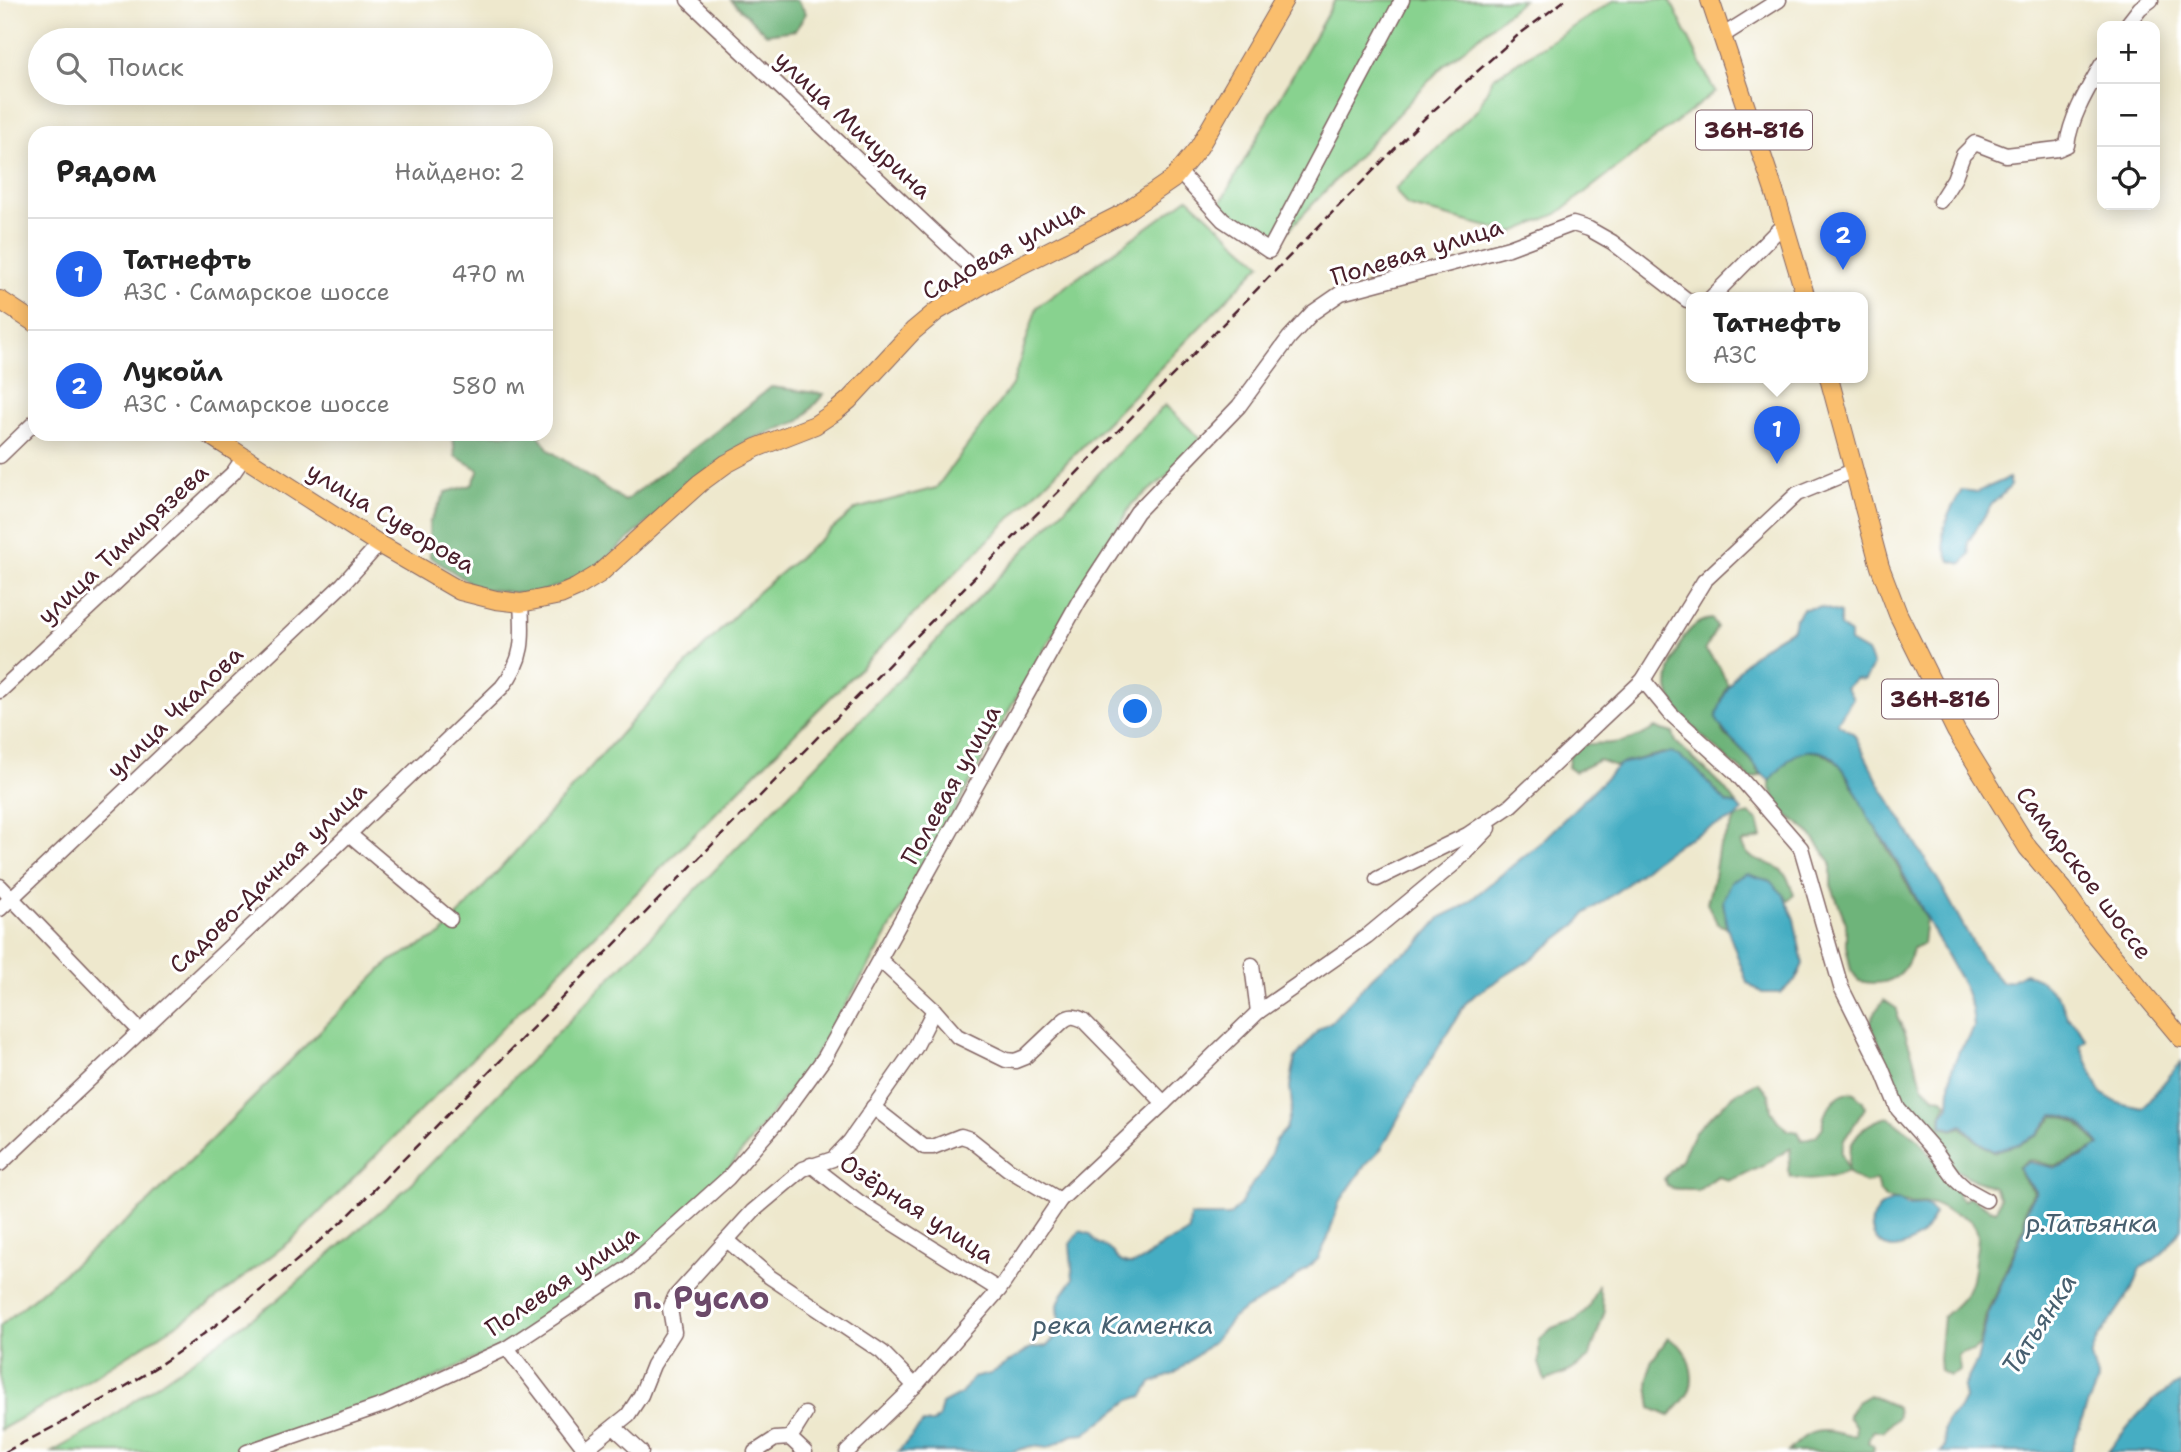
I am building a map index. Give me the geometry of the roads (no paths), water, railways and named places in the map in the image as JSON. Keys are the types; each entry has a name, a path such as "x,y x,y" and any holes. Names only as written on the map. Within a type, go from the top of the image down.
{"main road":[{"name":"36Н-816","path":"1710,0 1804,292"},
{"name":"Садовая улица","path":"521,603 539,601 576,588 599,574 700,483 726,464 757,447 815,425 836,411 913,331 937,312 987,282 1122,214 1161,189 1180,173 1213,125 1282,1"},
{"path":"0,300 28,318"},
{"name":"Самарское шоссе","path":"1830,383 1880,567 1893,603 1956,731 2028,848 2063,889 2096,936 2181,1038"},
{"name":"улица Суворова","path":"219,441 379,544 460,591 521,603"}],"street":[{"name":"улица Мичурина","path":"688,0 987,282"},
{"path":"1180,173 1223,220 1269,251 1402,0"},
{"path":"1722,36 1779,0"},
{"path":"2130,21 2151,0"},
{"path":"1940,201 1954,179 1963,155 1975,143 2006,155 2058,149 2067,145 2068,134 2097,73"},
{"name":"Полевая улица","path":"247,1452 387,1404 507,1348 628,1268 728,1178 782,1116 825,1057 1079,601 1137,512 1239,406 1289,338 1312,313 1341,293 1509,248 1573,224 1589,229 1612,242 1686,299"},
{"path":"1717,292 1784,224"},
{"path":"0,456 28,429"},
{"name":"улица Тимирязева","path":"0,691 233,473 244,457"},
{"path":"1377,879 1467,835 1510,806 1643,680 1704,581 1797,494 1855,470"},
{"name":"улица Чкалова","path":"0,909 342,584 379,544"},
{"name":"Садово-Дачная улица","path":"0,1164 509,679 522,647 521,603"},
{"path":"1643,680 1671,714 1735,772 1801,848 1841,987 1881,1067 1898,1109 1956,1180 1986,1200"},
{"name":"Озёрная улица","path":"847,1452 915,1386 999,1290 1060,1200 1258,1012 1367,936 1455,863 1510,806"},
{"path":"349,834 450,919"},
{"path":"0,886 140,1031"},
{"path":"880,960 934,1010 957,1037 1006,1060 1015,1061 1025,1057 1069,1016 1083,1020 1164,1103"},
{"path":"1252,965 1258,1012"},
{"path":"507,1348 584,1451 628,1415 635,1405 653,1365 672,1337 674,1325 670,1309 675,1297 754,1210 803,1169 833,1158 850,1140 915,1048 934,1010"},
{"path":"873,1107 924,1147 933,1147 961,1136 970,1139 1008,1170 1060,1200"},
{"name":"Озёрная улица","path":"811,1165 859,1202 999,1290"},
{"path":"727,1240 770,1277 882,1352 915,1386"},
{"path":"790,1438 805,1414"},
{"path":"614,1427 641,1452"},
{"path":"755,1452 775,1439 790,1438 805,1452"}],"water":[{"path":"2009,478 2011,486 1992,504 1968,542 1970,555 1962,564 1950,561 1944,545 1944,530 1962,490 1977,492"},
{"path":"1820,607 1840,613 1840,626 1850,634 1850,642 1867,652 1873,665 1865,680 1855,679 1846,688 1853,698 1837,723 1854,734 1880,785 1941,885 1981,958 2001,982 2011,981 2025,973 2039,979 2061,1000 2067,1017 2086,1039 2080,1046 2101,1093 2118,1103 2143,1108 2181,1062 2181,1228 2164,1252 2140,1268 2132,1289 2098,1339 2091,1357 2098,1381 2071,1452 1941,1452 1945,1447 1944,1430 1947,1420 1965,1399 1963,1388 1977,1361 1988,1315 2025,1228 2027,1209 2036,1191 2023,1177 2019,1168 2029,1162 2056,1168 2100,1145 2080,1124 2061,1115 2053,1115 2037,1135 1993,1151 1962,1125 1953,1129 1942,1126 1942,1115 1949,1105 1951,1072 1959,1051 1974,1026 1972,1009 1964,986 1899,865 1868,817 1846,773 1834,758 1817,751 1801,752 1788,761 1770,781 1716,718 1728,688 1744,664 1766,645 1793,629 1795,619 1803,609"},
{"name":"река Каменка","path":"1672,752 1693,766 1727,803 1737,805 1742,811 1736,818 1681,842 1585,914 1577,924 1527,962 1476,994 1465,1004 1382,1148 1366,1164 1339,1203 1318,1259 1279,1291 1243,1310 1214,1341 1174,1374 1151,1383 1143,1396 1130,1400 1085,1434 1073,1435 1048,1448 1032,1446 1011,1452 898,1452 923,1423 933,1423 939,1417 942,1404 961,1394 973,1378 990,1374 1031,1348 1047,1346 1060,1332 1058,1305 1073,1279 1070,1244 1080,1231 1090,1234 1120,1261 1134,1264 1189,1231 1190,1216 1229,1216 1264,1171 1276,1140 1286,1129 1292,1106 1290,1087 1295,1058 1318,1030 1332,1021 1387,963 1416,946 1441,917 1462,907 1540,843 1620,764"},
{"path":"1747,874 1770,881 1784,895 1794,919 1803,964 1795,981 1780,993 1762,993 1747,982 1727,928 1723,901 1731,881"},
{"path":"1898,1200 1906,1206 1927,1205 1935,1214 1920,1236 1904,1246 1890,1248 1880,1243 1874,1235 1872,1224 1875,1214 1883,1205"},
{"path":"2181,1383 2181,1452 2108,1452 2149,1404"}],"railway":[{"path":"5,1452 97,1403 176,1353 252,1297 349,1215 1425,118 1517,36 1565,0"}],"place":[{"name":"Лукойл","path":"1843,270"},
{"name":"Татнефть","path":"1777,464"}],"district":[{"name":"п. Русло","path":"701,1298"}],"water label":[{"name":"р.Татьянка","path":"2092,1223"},
{"name":"Татьянка","path":"2039,1324"}]}
